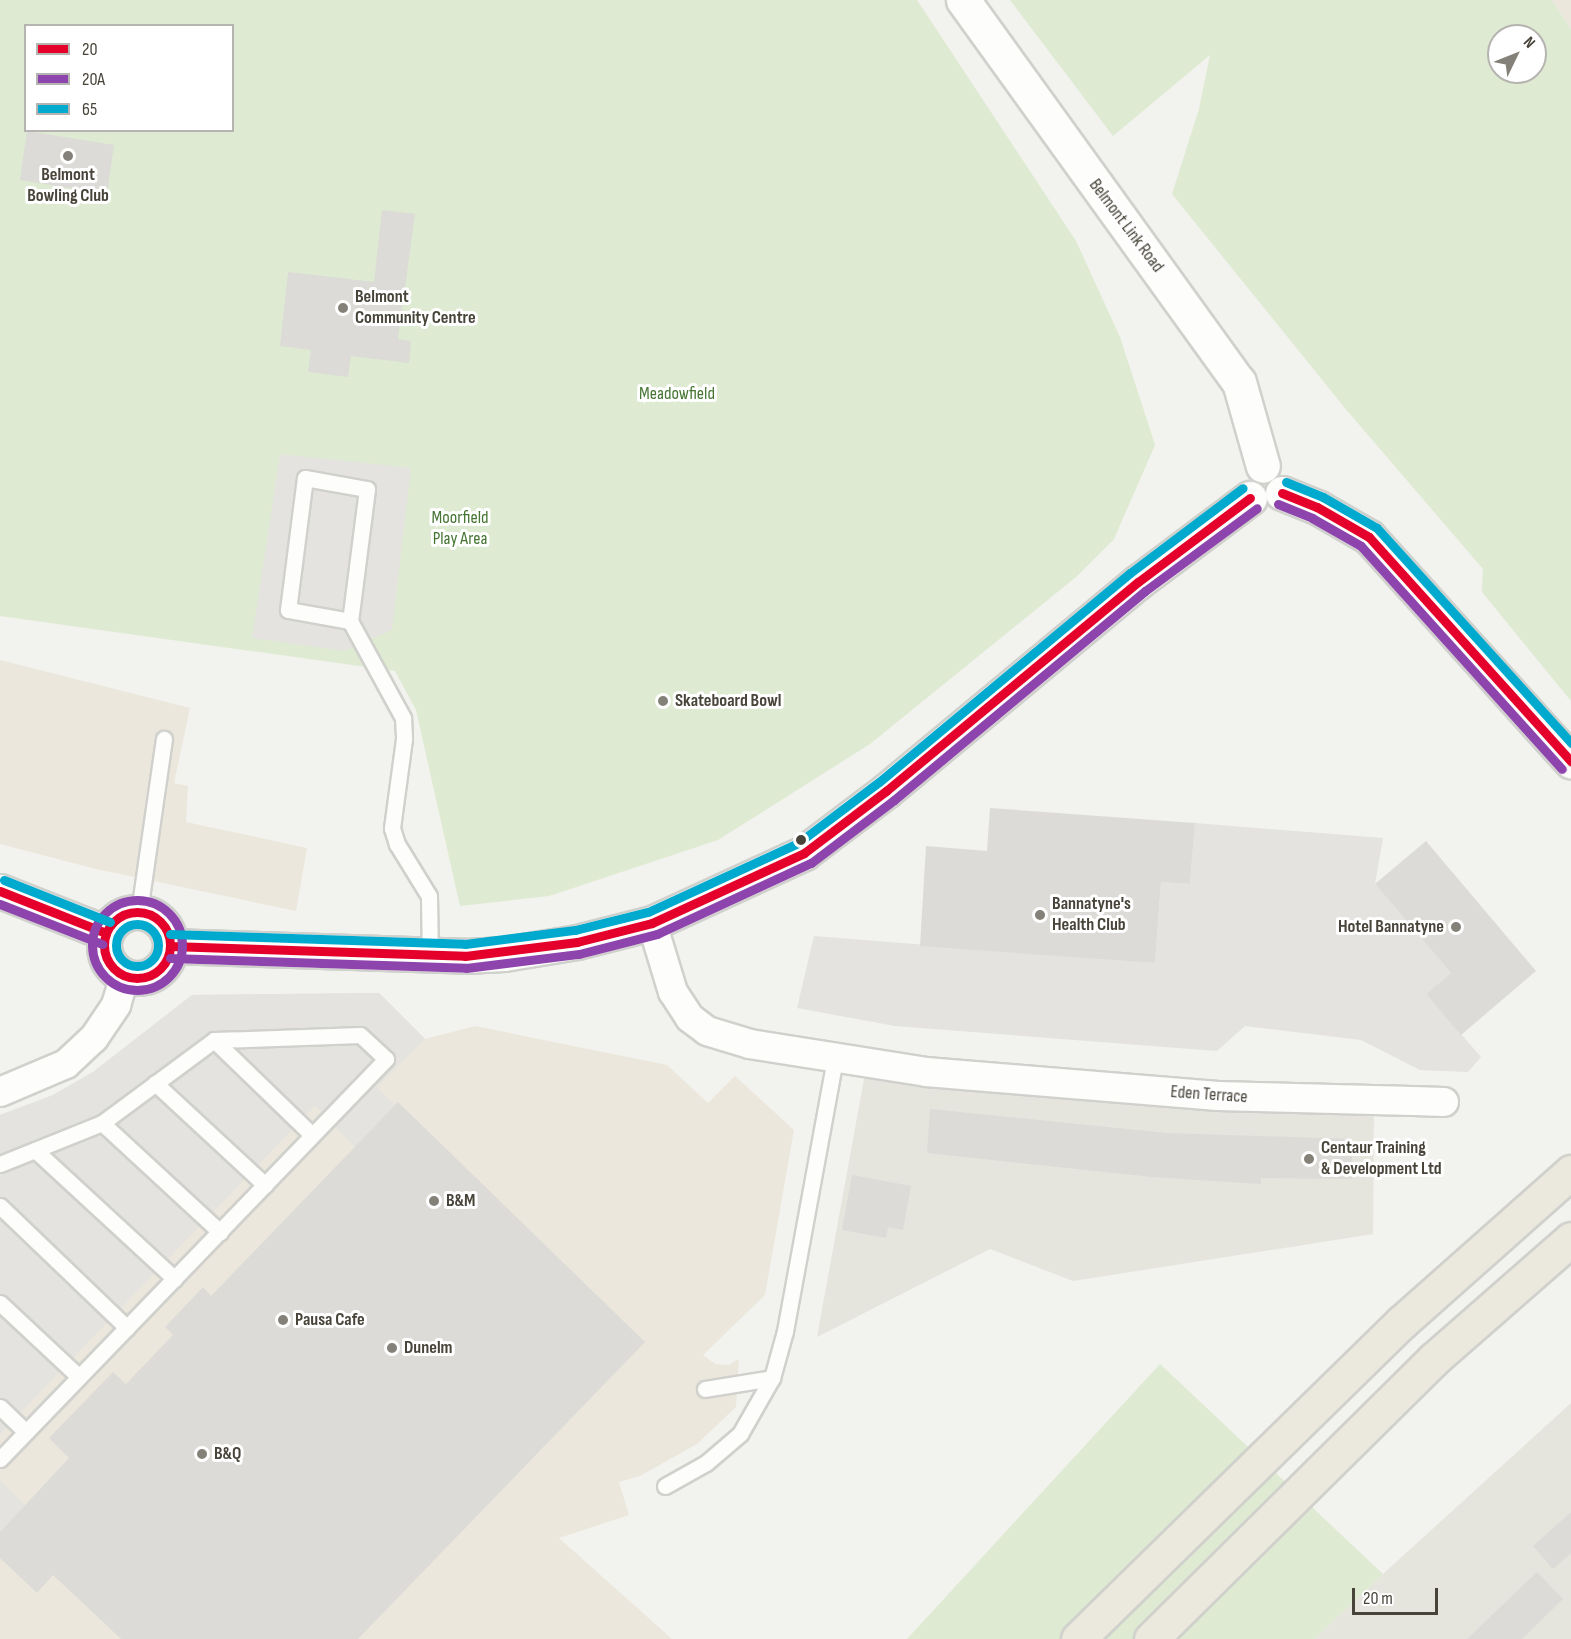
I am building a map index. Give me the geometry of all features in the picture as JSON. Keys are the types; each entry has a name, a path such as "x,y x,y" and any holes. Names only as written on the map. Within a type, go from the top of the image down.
{"highway":[{"path":"1078,1639 1402,1322 1571,1172"},
{"path":"1151,1639 1434,1359 1571,1239"}],"street":[{"name":"Belmont Link Road","path":"963,0 1239,382 1263,466"},
{"path":"1263,466 1271,467 1282,478 1282,493 1267,504 1250,498 1246,490 1249,474 1263,466"},
{"path":"1282,493 1317,507 1370,537 1571,761"},
{"path":"170,946 430,957 504,954 652,923 804,853 886,790 1138,582 1250,498"},
{"path":"0,891 106,933"},
{"path":"139,912 161,923 170,946 168,958 150,976 125,976 109,963 104,943 106,933 119,917 139,912"},
{"name":"Eden Terrace","path":"652,923 673,992 690,1018 707,1031 750,1044 926,1072 1218,1096 1444,1102"},
{"path":"0,1092 66,1065 94,1038 116,1005 125,976"}],"lane":[{"path":"351,621 288,610 305,478 367,489 351,621 403,718 404,739 392,828 397,844 429,896 430,957"},
{"path":"139,912 164,739"},
{"path":"0,1164 102,1123 214,1040 360,1035 386,1059 311,1134 265,1185 0,1459"},
{"path":"214,1040 311,1134"},
{"path":"665,1486 706,1463 740,1434 772,1378 785,1331 835,1058"},
{"path":"155,1083 265,1185"},
{"path":"102,1123 220,1232"},
{"path":"35,1150 175,1279"},
{"path":"0,1206 127,1328"},
{"path":"0,1303 79,1377"},
{"path":"705,1389 772,1378"},
{"path":"0,1407 27,1431"}],"shaded area":[{"path":"1552,0 1571,0 1571,29"},
{"path":"280,454 411,468 392,630 344,651 252,638"},
{"path":"0,660 190,708 174,783 188,786 186,822 307,848 296,911 96,869 0,844"},
{"path":"1195,823 1383,838 1375,884 1451,973 1426,994 1481,1057 1468,1072 1420,1070 1361,1040 1245,1026 1217,1051 895,1026 797,1008 814,936 1155,963 1161,882 1190,884"},
{"path":"379,993 425,1039 475,1026 667,1065 708,1103 735,1076 794,1130 765,1295 703,1355 715,1364 728,1365 739,1359 736,1407 697,1444 640,1476 619,1482 629,1515 559,1538 672,1639 0,1639 0,1115 53,1095 93,1072 192,995"},
{"path":"379,993 425,1039 377,1087 395,1105 355,1147 315,1106 0,1434 0,1115 53,1095 93,1072 192,995"},
{"path":"867,1063 1374,1102 1373,1234 1073,1281 990,1249 817,1337"},
{"path":"1571,1403 1571,1639 1314,1639 1383,1574"},
{"path":"0,1480 25,1505 0,1532"}],"green space":[{"name":"Meadowfield","path":"0,0 917,0 1076,241 1120,337 1155,445 1114,539 1076,577 870,744 718,840 549,896 460,906 416,710 395,671 0,616"},
{"path":"1010,0 1552,0 1571,29 1571,701 1482,592 1483,569 1344,407 1172,194 1199,109 1210,55 1113,136"},
{"path":"1160,1364 1383,1574 1314,1639 907,1639"}],"building":[{"name":"Belmont Bowling Club","path":"27,132 114,145 107,194 20,180"},
{"name":"Belmont Community Centre","path":"382,210 415,214 398,339 411,341 409,363 351,356 348,377 308,372 311,350 280,346 288,272 374,282"},
{"name":"Bannatyne's Health Club","path":"990,808 1195,823 1190,884 1161,882 1155,963 920,946 926,846 987,851"},
{"name":"Hotel Bannatyne","path":"1426,841 1536,971 1461,1035 1426,994 1451,973 1375,884"},
{"path":"398,1102 645,1342 358,1639 121,1639 53,1575 37,1593 0,1558 0,1532 69,1458 49,1438 113,1372 126,1384 173,1335 165,1327 203,1287 211,1296"},
{"path":"930,1109 1166,1133 1352,1139 1352,1179 1261,1178 1261,1184 1152,1177 927,1153"},
{"path":"852,1175 911,1186 903,1230 888,1227 886,1238 842,1230"},
{"path":"1571,1512 1571,1553 1553,1569 1533,1546"},
{"path":"1537,1572 1563,1599 1522,1639 1467,1639"}],"transit line":[{"name":"65","path":"1286,482 1323,497 1377,528 1571,743"},
{"name":"65","path":"170,934 465,944 575,930 648,912 798,843 879,782 1130,573 1243,488"},
{"name":"20","path":"1282,493 1317,507 1369,537 1571,761"},
{"name":"20","path":"170,946 465,956 577,942 652,923 804,853 886,791 1138,582 1250,498"},
{"name":"20A","path":"1278,504 1312,518 1361,546 1562,769"},
{"name":"20A","path":"170,958 466,968 579,954 657,934 811,863 894,800 1145,591 1257,508"},
{"name":"65","path":"4,880 110,922"},
{"name":"20","path":"0,891 106,933"},
{"name":"20A","path":"137,900 154,903 169,913 179,928 182,945 179,962 169,977 154,987 137,990 120,987 105,977 95,962 92,945 95,928 105,913 120,903 137,900"},
{"name":"20A","path":"0,904 102,944"},
{"name":"20","path":"137,912 150,915 160,922 167,932 170,945 167,958 160,968 150,975 137,978 124,975 114,968 107,958 104,945 107,932 114,922 124,915 137,912"},
{"name":"65","path":"137,924 152,930 158,945 152,960 137,966 122,960 116,945 122,930 137,924"}],"place":[{"name":"Belmont Bowling Club","path":"68,156"},
{"name":"Belmont Community Centre","path":"343,308"},
{"name":"Skateboard Bowl","path":"663,701"},
{"name":"Bannatyne's Health Club","path":"1040,915"},
{"name":"Hotel Bannatyne","path":"1456,927"},
{"name":"Centaur Training & Development Ltd","path":"1309,1159"},
{"name":"B&M","path":"434,1201"},
{"name":"Pausa Cafe","path":"283,1320"},
{"name":"Dunelm","path":"392,1348"},
{"name":"B&Q","path":"202,1454"}],"park label":[{"name":"Moorfield Play Area","path":"460,529"}]}
